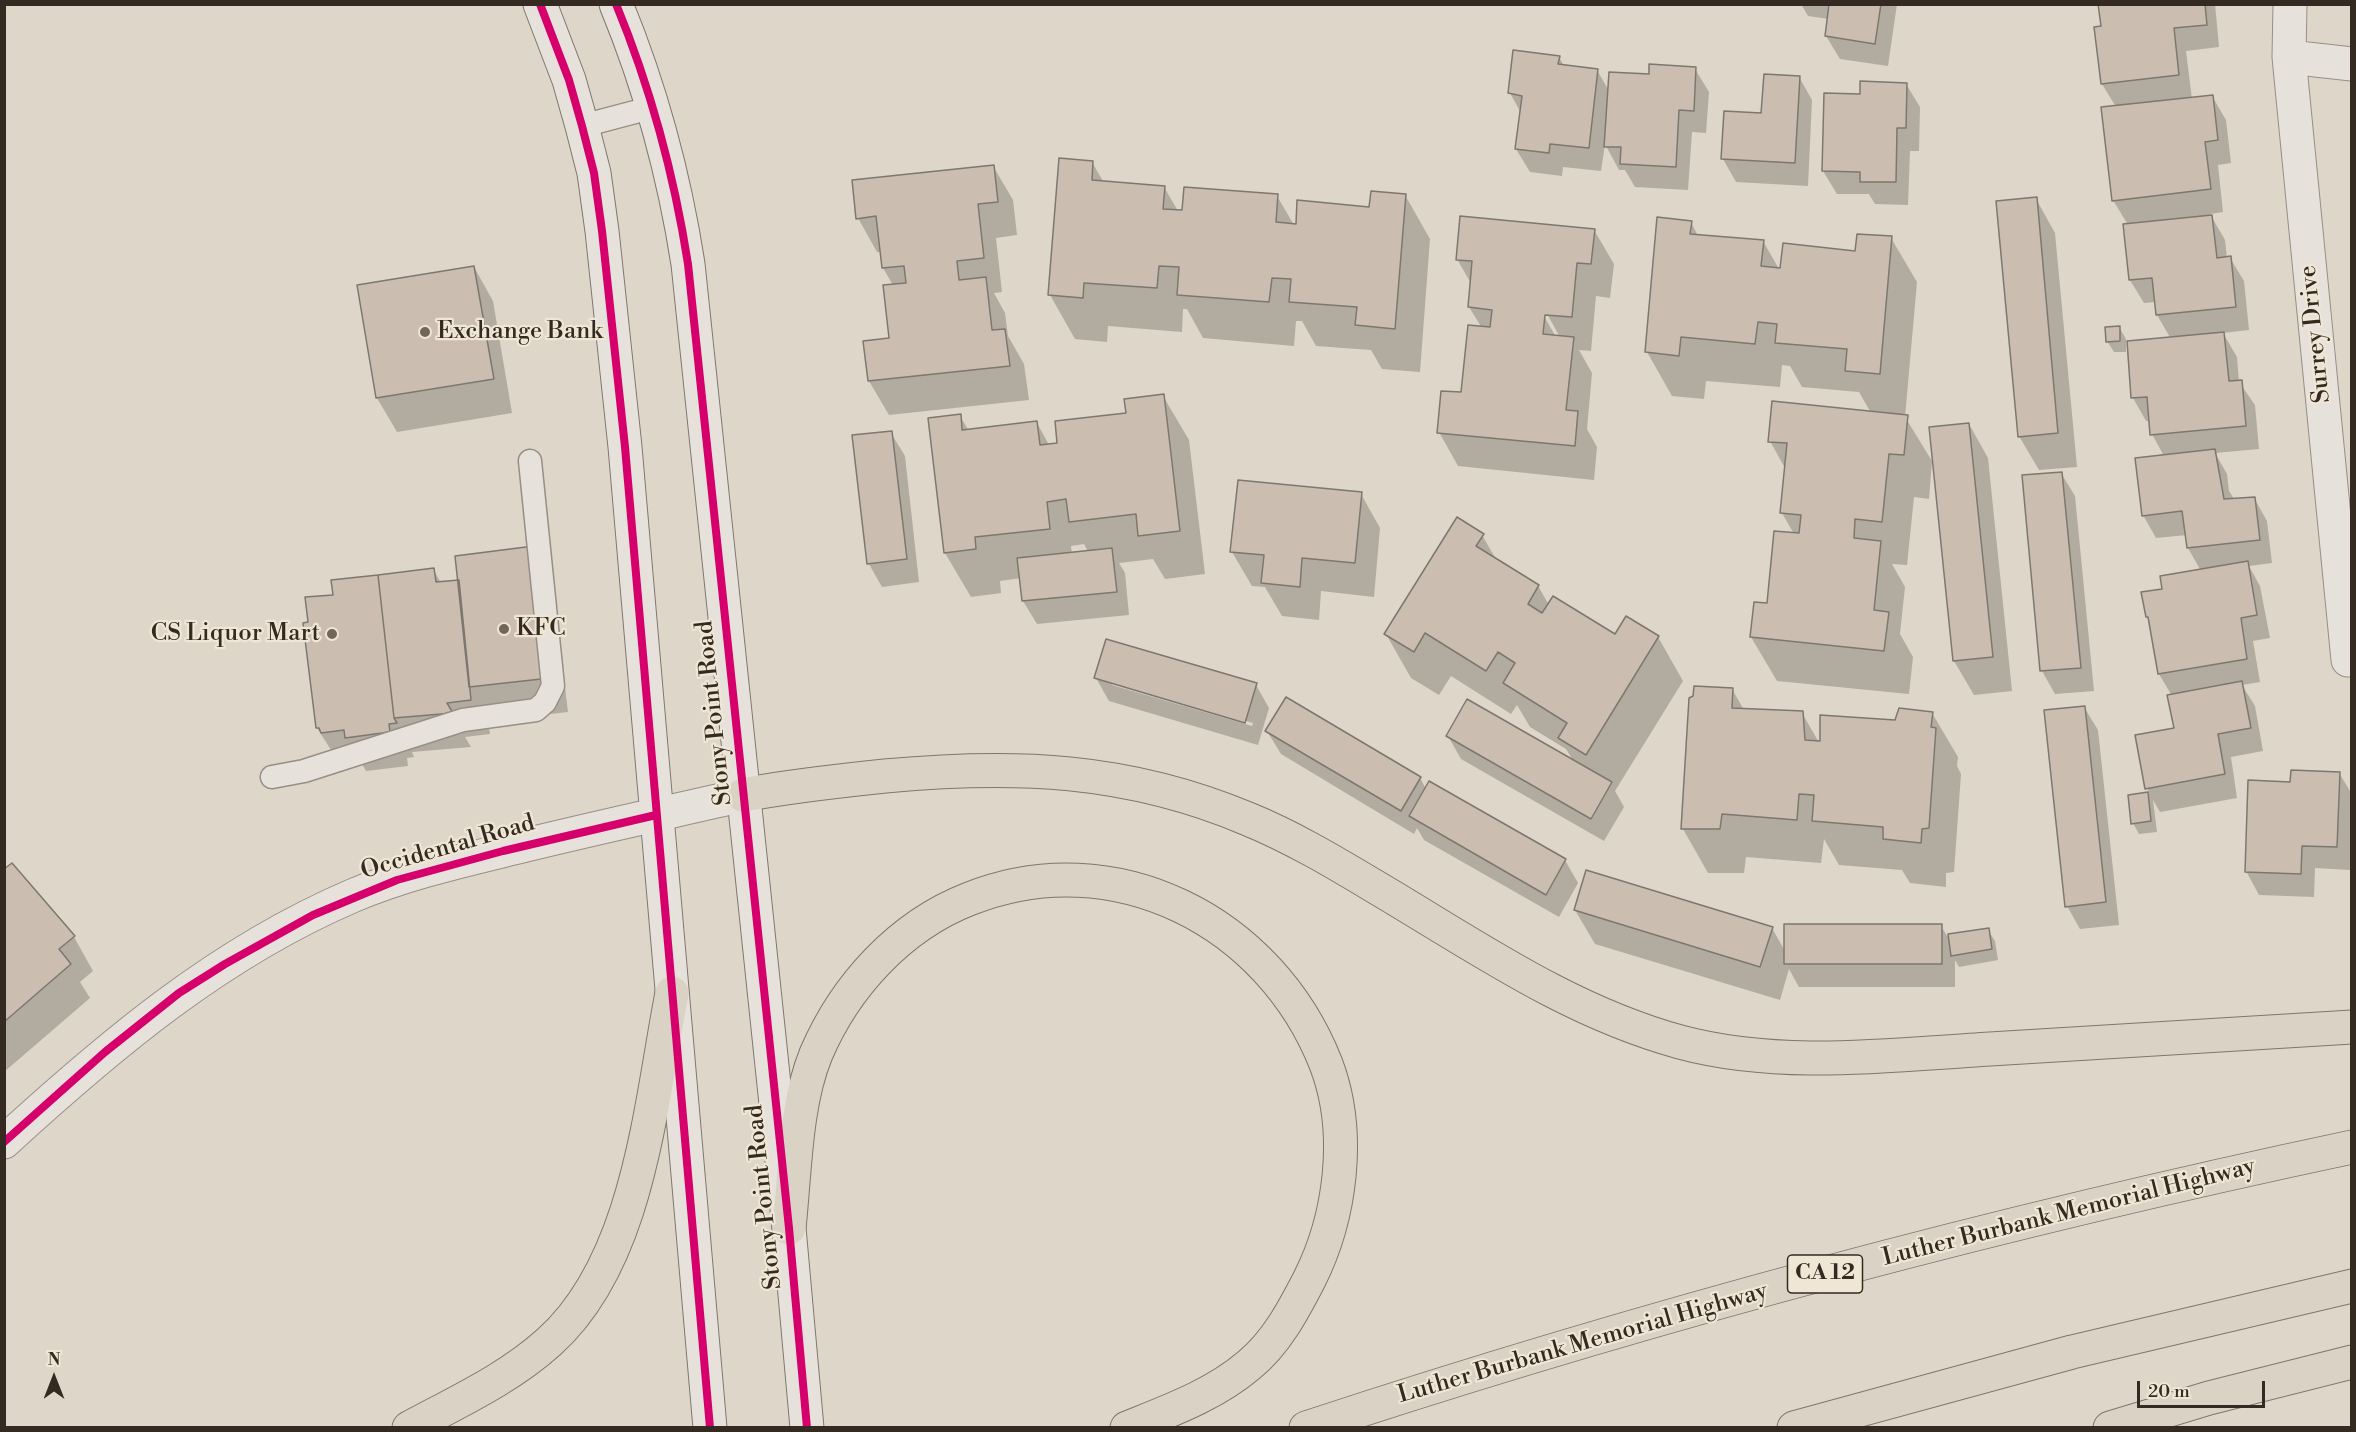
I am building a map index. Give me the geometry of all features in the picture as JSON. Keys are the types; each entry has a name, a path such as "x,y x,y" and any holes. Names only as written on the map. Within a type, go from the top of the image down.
{"highway":[{"path":"743,795 814,783 1002,769 1061,771 1153,787 1250,819 1369,882 1517,973 1590,1010 1683,1042 1728,1051 1769,1056 1873,1056 2352,1027"},
{"path":"789,1228 804,1098 815,1056 832,1022 852,992 880,959 909,932 946,908 991,890 1035,881 1084,879 1129,888 1173,902 1218,926 1254,955 1287,992 1326,1065 1335,1103 1340,1143 1338,1185 1330,1224 1317,1264 1278,1335 1251,1364 1221,1386 1127,1428"},
{"path":"409,1428 479,1391 542,1347 567,1324 598,1279 622,1228 632,1193 672,993"},
{"name":"Luther Burbank Memorial Highway","path":"1306,1428 1420,1390 1670,1316 1912,1250 2220,1175 2352,1147"},
{"path":"1794,1428 2061,1355 2352,1286"},
{"path":"2109,1428 2209,1398 2352,1362"}],"main road":[{"path":"540,4 569,80 594,173 622,413 710,1428"},
{"name":"Stony Point Road","path":"616,4 654,107 674,180 688,264 789,1228 807,1428"},
{"name":"Surrey Drive","path":"2290,4 2289,57 2348,660 2352,660"},
{"path":"2289,57 2352,64"},
{"name":"Occidental Road","path":"4,1142 105,1052 179,993 225,964 313,915 397,880 503,850 743,795"}],"lane":[{"path":"582,126 654,107"},
{"path":"272,777 304,771 463,720 536,710 545,702 553,686 530,461"}],"building":[{"path":"1829,4 1881,4 1875,44 1825,36"},
{"path":"2098,4 2205,4 2207,25 2174,28 2179,75 2101,84 2094,27 2101,26"},
{"path":"1513,50 1560,56 1558,64 1598,69 1589,148 1550,144 1549,153 1515,149 1522,96 1508,93"},
{"path":"1649,64 1696,67 1694,111 1679,110 1676,167 1620,164 1621,147 1604,147 1609,72 1649,74"},
{"path":"1764,74 1800,76 1795,163 1721,159 1724,111 1761,113"},
{"path":"1860,81 1907,83 1906,128 1897,128 1896,182 1860,182 1860,172 1822,171 1824,93 1860,94"},
{"path":"2213,95 2218,140 2205,142 2211,189 2112,201 2101,107"},
{"path":"1059,158 1093,161 1092,180 1165,186 1163,209 1182,210 1184,187 1278,194 1276,222 1296,224 1297,200 1369,207 1371,191 1406,194 1395,329 1355,325 1357,307 1289,302 1291,279 1272,278 1269,302 1177,295 1179,267 1159,266 1157,288 1084,283 1083,298 1048,295"},
{"path":"994,165 998,202 978,204 984,258 957,261 959,280 986,277 992,330 1005,329 1010,366 868,381 863,341 889,338 883,285 906,283 904,266 882,268 876,216 856,219 852,180"},
{"path":"2037,197 2058,433 2018,437 1996,201"},
{"path":"2212,215 2217,258 2231,256 2236,307 2156,315 2152,278 2129,280 2123,224"},
{"path":"1460,216 1595,229 1591,264 1577,263 1572,317 1545,315 1543,334 1574,337 1566,410 1578,411 1575,446 1437,433 1441,391 1461,392 1468,325 1490,327 1492,310 1468,307 1472,261 1456,260"},
{"path":"1657,217 1692,221 1690,234 1764,240 1761,266 1780,268 1783,243 1855,251 1857,234 1892,236 1880,374 1845,371 1847,349 1775,343 1777,324 1758,322 1755,344 1681,337 1679,356 1645,352"},
{"name":"Exchange Bank","path":"474,266 494,379 376,398 357,285"},
{"path":"2120,326 2120,341 2106,342 2105,327"},
{"path":"2224,332 2229,381 2242,380 2246,426 2150,435 2147,397 2131,398 2127,341"},
{"path":"1164,394 1180,531 1138,536 1136,514 1069,522 1066,499 1047,502 1050,529 975,537 976,549 944,553 928,418 961,414 962,430 1037,421 1040,445 1057,443 1055,421 1126,413 1124,399"},
{"path":"1772,401 1908,415 1904,455 1889,454 1882,522 1855,519 1854,538 1881,541 1874,610 1889,612 1884,651 1750,637 1754,602 1767,603 1774,531 1799,533 1801,515 1780,513 1787,443 1768,442"},
{"path":"1969,423 1993,657 1953,661 1929,427"},
{"path":"892,431 907,559 867,564 852,435"},
{"path":"2215,449 2224,499 2255,497 2260,540 2187,548 2182,511 2142,516 2135,458"},
{"path":"2062,472 2081,668 2040,671 2022,475"},
{"path":"1238,480 1362,492 1355,563 1302,558 1300,587 1261,583 1264,555 1230,552"},
{"path":"1457,517 1484,534 1476,546 1539,585 1528,604 1542,613 1553,596 1615,634 1626,616 1659,636 1586,755 1558,738 1567,723 1503,683 1515,663 1498,652 1486,671 1425,633 1414,652 1384,634"},
{"name":"KFC","path":"534,546 550,678 469,687 455,556"},
{"path":"1112,548 1117,592 1022,601 1017,558"},
{"path":"2248,561 2257,615 2241,618 2247,659 2158,674 2141,592 2162,589 2160,576"},
{"path":"434,568 436,582 459,580 471,700 447,703 453,713 394,718 378,575"},
{"path":"378,575 394,718 397,723 389,724 390,732 345,738 344,730 321,733 319,728 316,728 303,623 308,622 305,597 333,595 331,580"},
{"path":"1106,639 1257,683 1245,723 1094,678"},
{"path":"2242,681 2251,728 2218,734 2225,774 2145,789 2135,735 2174,728 2167,695"},
{"path":"1694,686 1733,688 1732,708 1803,711 1805,740 1820,741 1820,715 1895,720 1899,708 1933,712 1931,727 1936,728 1929,828 1922,829 1921,843 1883,839 1883,827 1812,821 1814,795 1799,794 1797,820 1722,814 1720,829 1681,829 1689,698 1693,696"},
{"path":"1286,697 1421,777 1401,811 1265,731"},
{"path":"1467,699 1612,782 1591,819 1446,736"},
{"path":"2085,706 2106,902 2065,907 2044,710"},
{"path":"2291,770 2340,772 2337,847 2302,846 2301,874 2245,872 2248,780 2290,782"},
{"path":"1429,781 1566,859 1546,895 1409,816"},
{"path":"2148,792 2151,821 2131,824 2128,795"},
{"path":"12,863 75,936 59,949 71,964 4,1022 4,869"},
{"path":"1586,870 1773,927 1760,967 1574,910"},
{"path":"1784,924 1942,924 1942,964 1784,964"},
{"path":"1989,928 1992,949 1951,956 1948,934"}],"cycle path":[{"path":"540,4 569,80 582,126 594,173 602,231 625,447 710,1428"},
{"path":"616,4 629,36 660,132 676,197 688,264 789,1228 807,1428"},
{"path":"4,1142 105,1052 179,993 225,964 313,915 397,880 503,851 656,815"}],"place":[{"name":"Exchange Bank","path":"425,332"},
{"name":"KFC","path":"504,629"},
{"name":"CS Liquor Mart","path":"332,634"}]}
